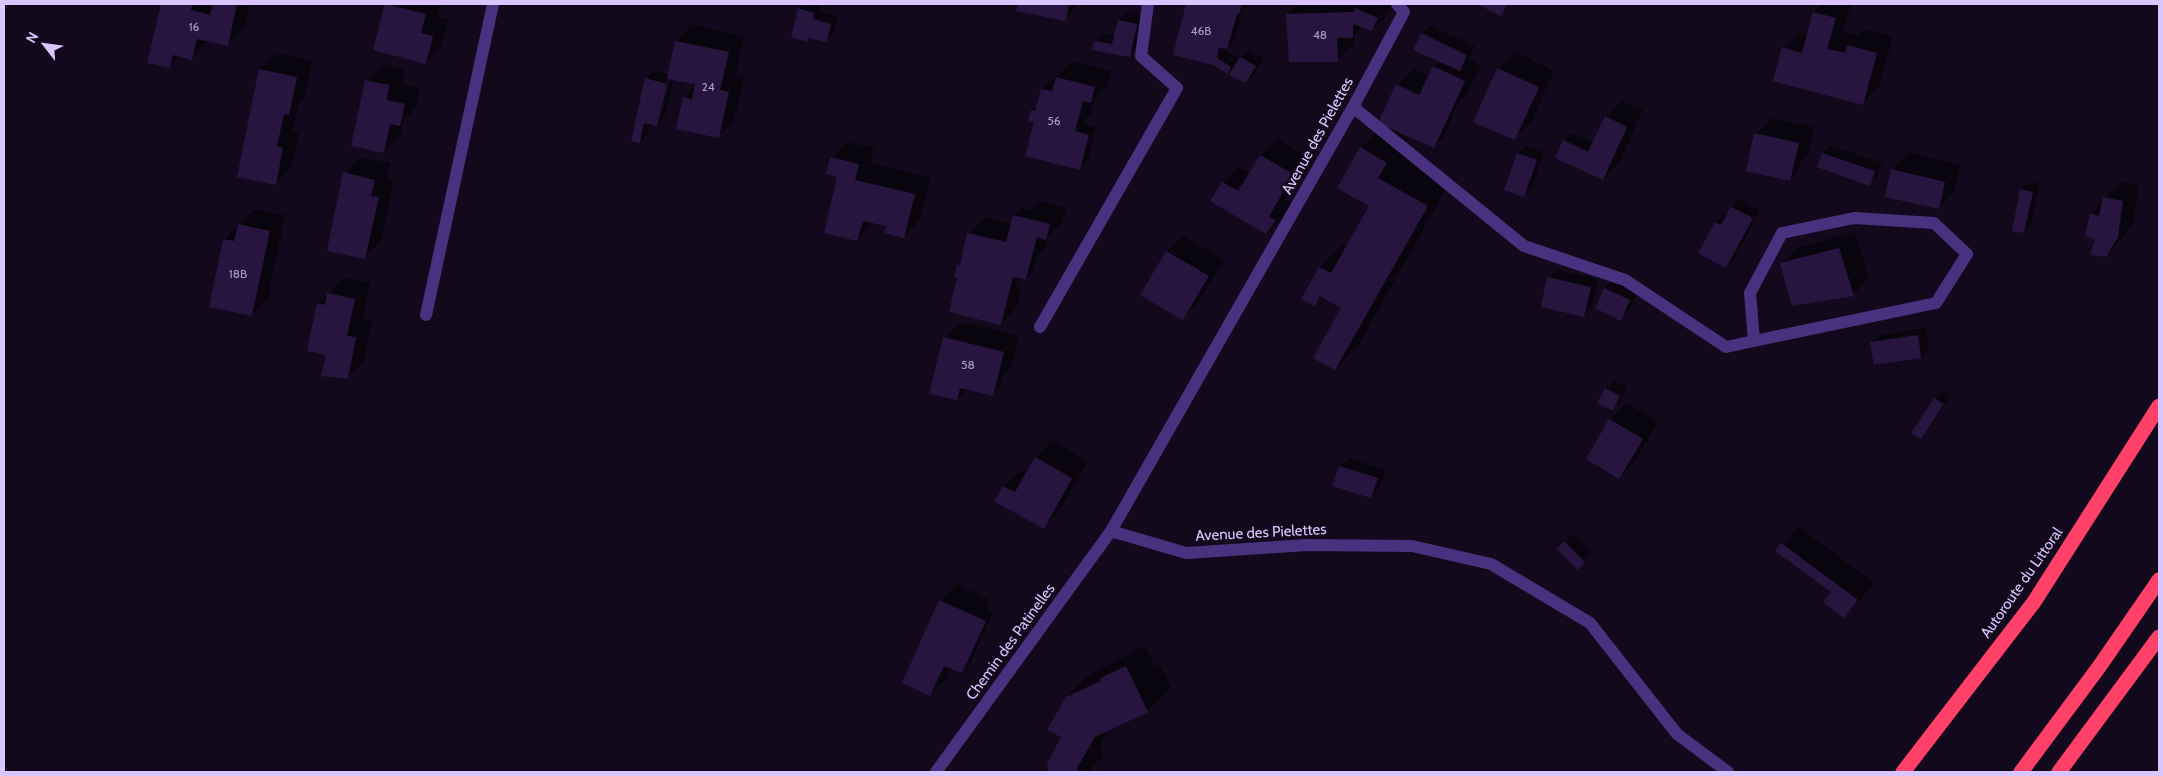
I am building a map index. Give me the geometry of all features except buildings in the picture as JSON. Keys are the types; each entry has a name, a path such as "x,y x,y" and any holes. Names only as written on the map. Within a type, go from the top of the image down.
{"highway":[{"name":"Autoroute du Littoral","path":"1903,772 2034,602 2159,406"},
{"path":"2021,772 2099,667 2159,580"},
{"path":"2059,772 2159,637"}],"street":[{"path":"426,315 493,4"},
{"path":"1040,327 1177,88 1141,56 1148,4"},
{"name":"Avenue des Pielettes","path":"1396,4 1404,12 1353,107 1111,531 1186,553 1307,545 1412,546 1491,564 1590,623 1677,734 1728,772"},
{"path":"1353,107 1524,246 1625,280 1726,346 1754,341 1936,303 1967,254 1934,223 1854,218 1782,234 1750,293 1754,341"},
{"name":"Chemin des Patinelles","path":"936,772 1111,531"}]}
